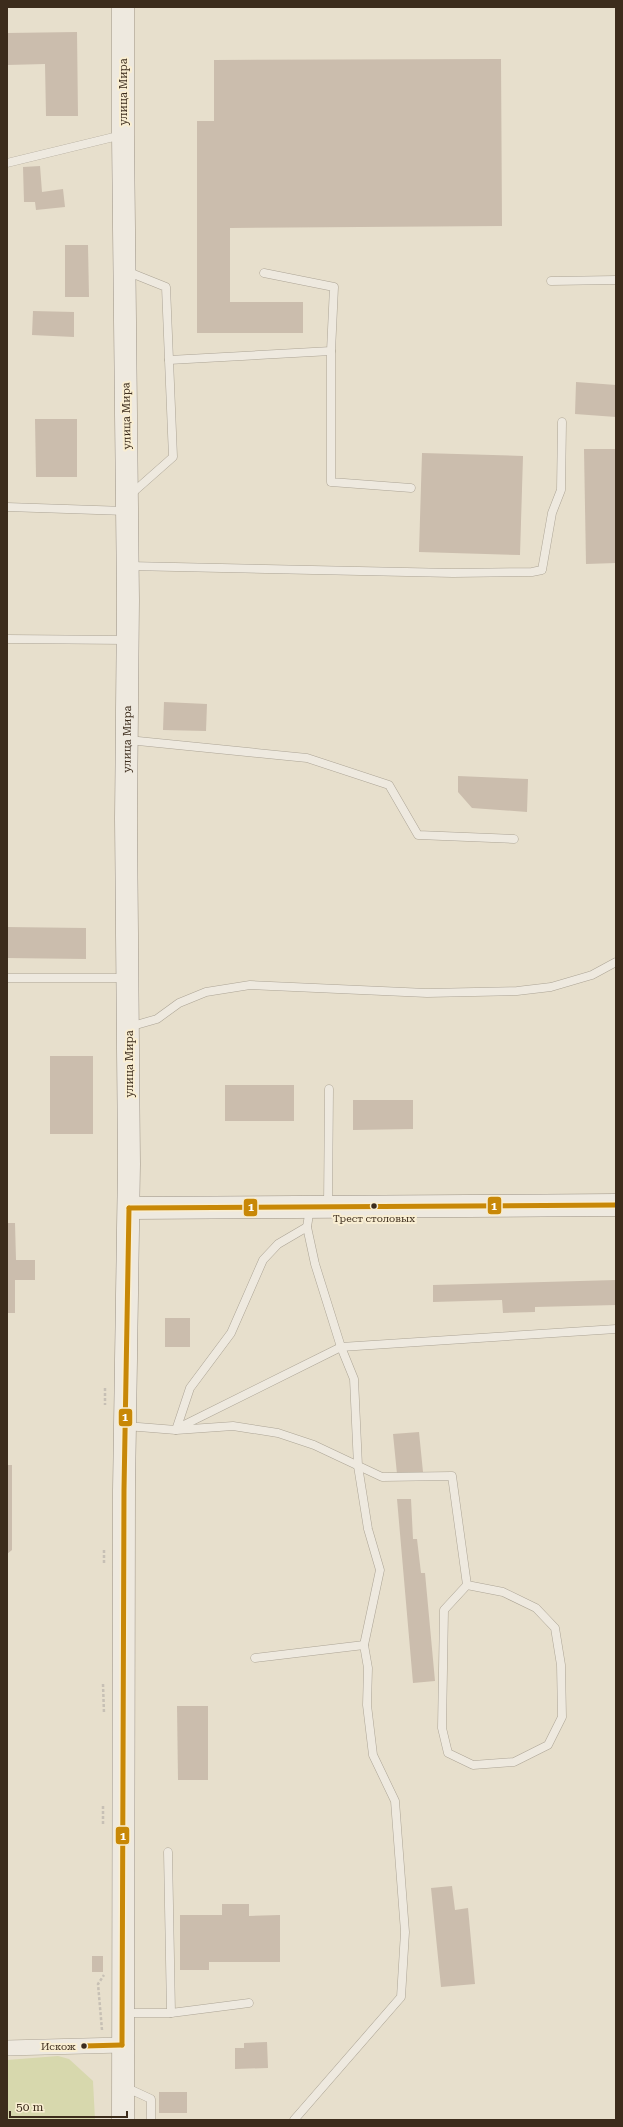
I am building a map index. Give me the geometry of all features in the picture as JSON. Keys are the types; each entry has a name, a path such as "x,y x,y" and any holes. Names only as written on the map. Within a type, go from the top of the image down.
{"main road":[{"name":"улица Мира","path":"123,7 122,135 128,566 127,740 129,1208 122,2013 123,2120"},
{"path":"129,1208 315,1214 616,1204"}],"street":[{"path":"7,2048 122,2045"}],"lane":[{"path":"7,164 122,135"},
{"path":"7,507 127,505 173,457 166,287 124,270"},
{"path":"264,273 334,287 331,351 331,482 411,488"},
{"path":"551,281 616,280"},
{"path":"169,360 331,351"},
{"path":"128,566 453,573 532,572 542,570 552,513 561,490 562,422"},
{"path":"7,639 128,640"},
{"path":"127,740 307,758 389,785 418,835 514,839"},
{"path":"128,1027 157,1018 179,1003 206,992 250,985 427,993 517,991 551,987 592,975 616,962"},
{"path":"7,978 128,978"},
{"path":"294,2120 401,1997 405,1932 395,1801 373,1754 367,1705 368,1668 364,1645 380,1570 368,1529 358,1466 354,1379 315,1264 315,1214 329,1089"},
{"path":"176,1430 190,1388 231,1333 263,1260 278,1244 315,1214"},
{"path":"176,1430 342,1347 616,1329"},
{"path":"126,1426 176,1430 233,1426 278,1433 314,1445 382,1477 452,1476 467,1585"},
{"path":"467,1585 502,1592 536,1608 555,1628 561,1665 562,1717 548,1745 514,1762 474,1765 448,1753 442,1728 444,1610 467,1585"},
{"path":"255,1658 364,1645"},
{"path":"168,1852 171,2013"},
{"path":"122,2013 171,2013 249,2003"},
{"path":"123,2086 151,2100 151,2120"}],"green space":[{"path":"58,2056 69,2059 93,2081 95,2120 7,2120 7,2060"}],"building":[{"path":"77,32 78,116 46,116 45,64 7,65 7,33"},
{"path":"501,59 502,226 230,228 230,302 303,302 303,333 197,333 197,121 214,121 214,60"},
{"path":"40,166 42,192 63,189 65,207 36,210 35,202 24,202 23,167"},
{"path":"65,245 88,245 89,297 65,297"},
{"path":"33,311 74,312 74,337 32,335"},
{"path":"576,382 616,385 616,417 575,414"},
{"path":"35,419 77,419 77,477 36,477"},
{"path":"584,449 616,449 616,563 586,564"},
{"path":"422,453 523,456 520,555 419,552"},
{"path":"164,702 207,704 206,731 163,730"},
{"path":"458,776 528,779 527,812 472,808 458,792"},
{"path":"7,927 86,928 86,959 7,958"},
{"path":"50,1056 93,1056 93,1134 50,1134"},
{"path":"225,1085 294,1085 294,1121 225,1121"},
{"path":"353,1100 413,1100 413,1129 353,1130"},
{"path":"7,1223 15,1223 16,1260 35,1260 35,1280 15,1280 15,1313 7,1313"},
{"path":"616,1280 616,1305 535,1307 535,1312 503,1313 502,1300 433,1302 433,1285"},
{"path":"165,1318 190,1318 190,1347 165,1347"},
{"path":"419,1432 423,1472 397,1474 393,1434"},
{"path":"7,1465 12,1465 12,1550 7,1554"},
{"path":"397,1499 411,1499 413,1539 417,1539 421,1573 425,1573 435,1681 413,1683"},
{"path":"177,1706 208,1706 208,1780 178,1780"},
{"path":"452,1886 455,1910 468,1908 475,1984 441,1987 431,1888"},
{"path":"222,1904 249,1904 249,1916 280,1915 280,1962 209,1962 209,1970 180,1970 180,1915 222,1915"},
{"path":"92,1956 103,1956 103,1972 92,1972"},
{"path":"267,2042 268,2068 235,2069 235,2048 244,2048 244,2043"},
{"path":"159,2092 187,2092 187,2113 159,2113"}],"transit line":[{"name":"1","path":"129,1208 616,1205"},
{"name":"1","path":"122,2045 124,1490 129,1208"},
{"name":"1","path":"84,2046 122,2045"}],"place":[{"name":"Трест столовых","path":"374,1206"},
{"name":"Искож","path":"84,2046"}]}
